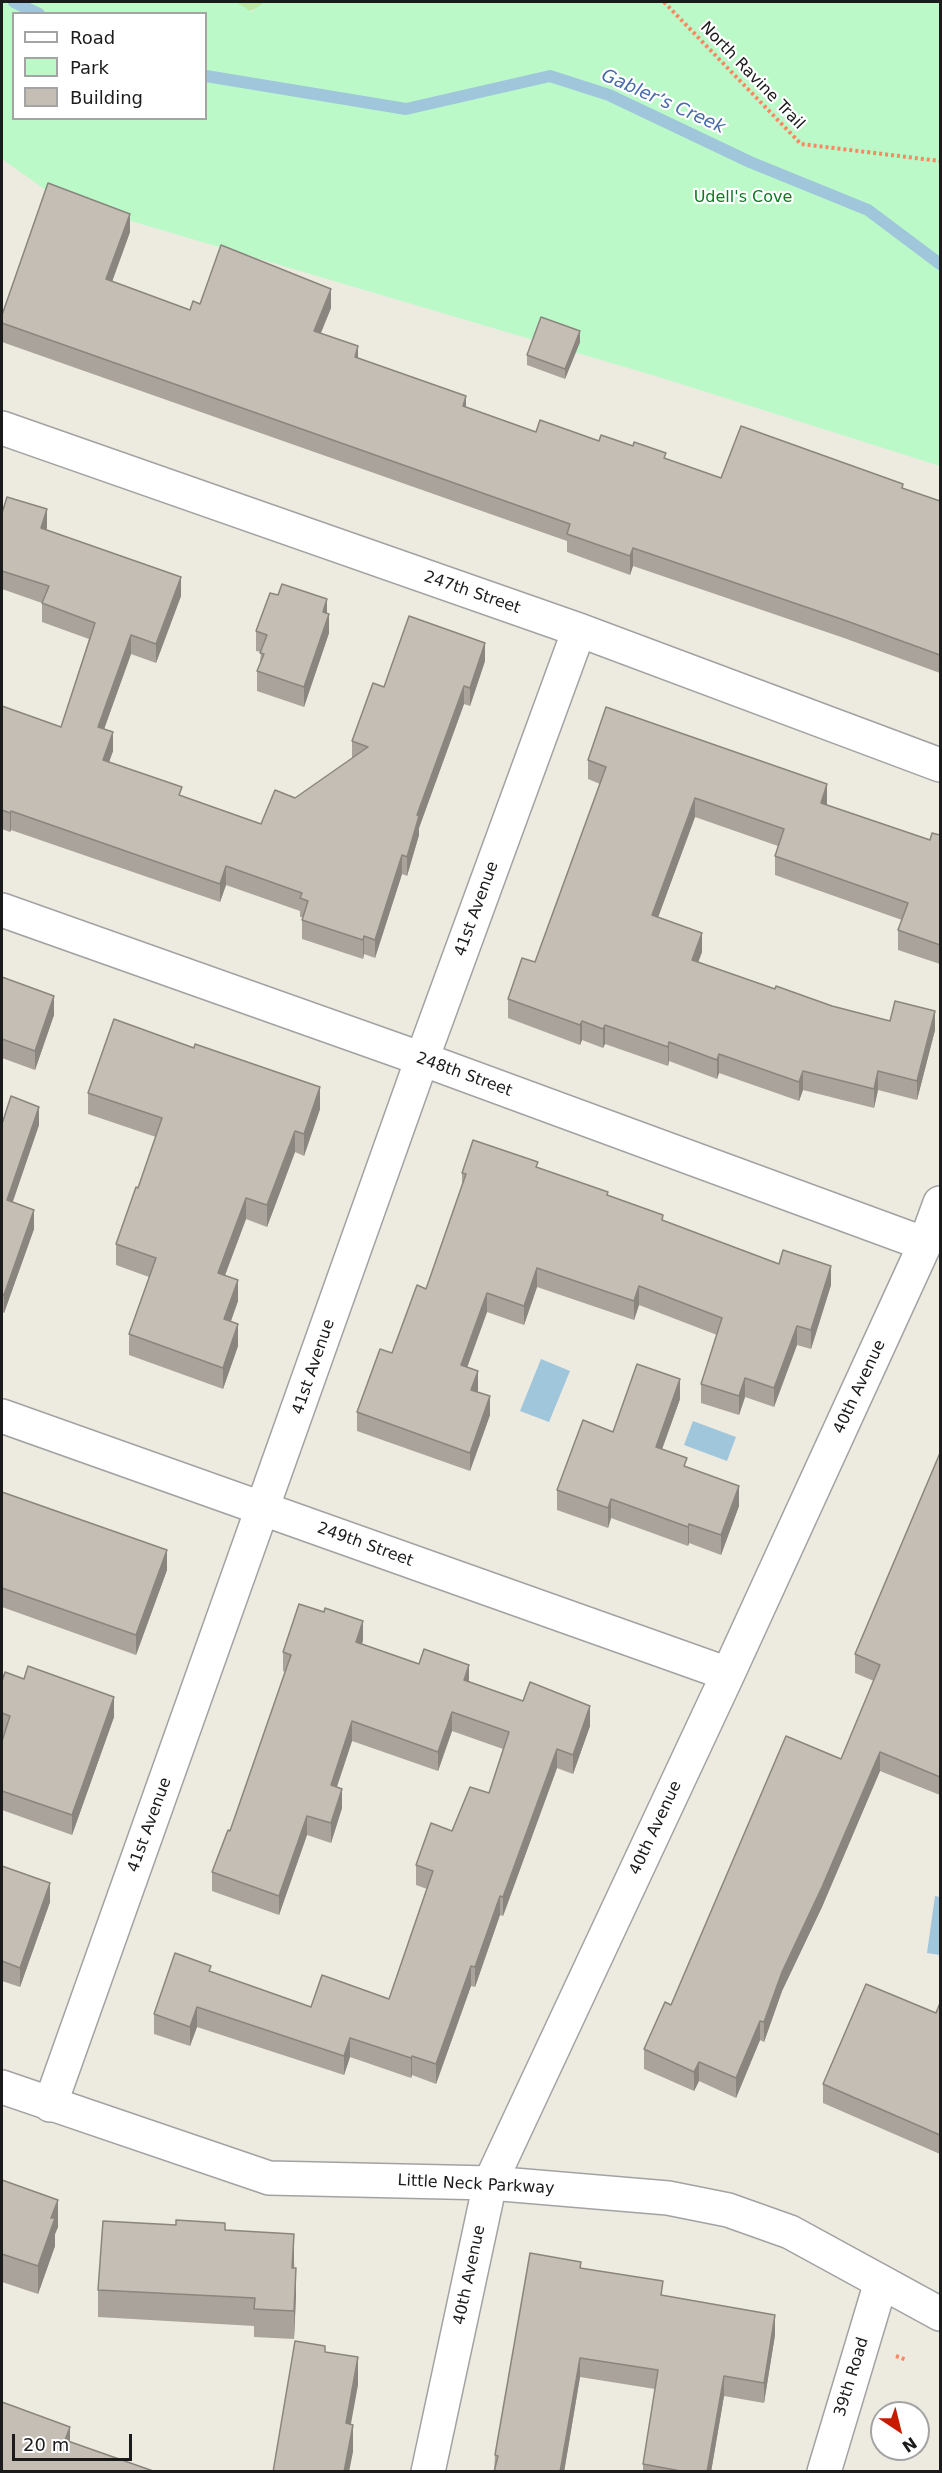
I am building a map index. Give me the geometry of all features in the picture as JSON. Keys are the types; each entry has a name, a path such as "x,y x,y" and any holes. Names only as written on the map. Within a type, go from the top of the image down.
{"street":[{"name":"247th Street","path":"2,428 579,630 940,765"},
{"name":"41st Avenue","path":"50,2104 422,1059 579,630"},
{"name":"248th Street","path":"2,910 422,1059 925,1244"},
{"name":"40th Avenue","path":"428,2472 490,2183 728,1674 925,1244 940,1203"},
{"name":"249th Street","path":"2,1416 728,1674"},
{"name":"Little Neck Parkway","path":"2,2087 269,2178 490,2183 668,2198 728,2210 790,2232 940,2314"},
{"name":"39th Road","path":"824,2472 881,2282"}],"path":[{"name":"North Ravine Trail","path":"664,2 801,144 940,161"}],"green space":[{"name":"Udell's Cove","path":"2,2 236,2 252,12 264,2 940,2 940,466 662,378 60,200 2,159"},
{"path":"218,2 272,2 218,24"}],"water":[{"path":"541,1359 570,1371 549,1422 520,1411"},
{"path":"693,1421 736,1437 727,1461 684,1445"},
{"path":"935,1896 940,1897 940,1955 927,1953"}],"building":[{"path":"48,183 130,214 106,279 190,310 193,301 200,304 221,245 331,289 314,331 358,346 355,357 466,396 463,406 536,432 540,420 599,441 601,435 633,446 634,442 666,453 664,458 721,478 741,426 903,484 902,488 940,501 940,655 633,548 630,556 567,534 570,524 2,323 2,315"},
{"path":"541,317 580,331 565,369 527,355"},
{"path":"7,497 47,509 41,528 181,577 156,644 131,635 98,727 113,732 103,760 182,787 179,795 261,824 275,790 295,798 368,747 352,741 373,683 384,687 409,616 485,643 470,688 464,686 417,815 419,816 407,857 402,855 375,940 364,936 363,940 302,920 308,901 300,898 302,893 226,866 220,884 11,811 10,813 2,810 2,706 61,727 95,623 42,603 49,586 2,571 2,513"},
{"path":"282,584 327,599 323,612 329,614 304,687 257,671 264,654 260,653 267,635 256,631 270,593 278,595"},
{"path":"606,707 827,784 821,803 930,840 932,833 940,835 940,945 898,930 908,903 775,856 784,829 695,798 652,915 702,933 692,960 775,989 776,986 832,1006 890,1021 895,1001 935,1011 917,1081 878,1071 874,1089 803,1071 799,1082 719,1054 717,1060 669,1042 668,1047 605,1025 603,1029 582,1021 580,1025 508,999 522,958 535,962 606,767 588,760"},
{"path":"2,977 54,996 35,1051 2,1039"},
{"path":"114,1019 194,1048 195,1044 320,1087 304,1134 295,1131 267,1205 246,1198 218,1273 238,1280 224,1319 238,1324 223,1368 129,1334 156,1258 116,1244 162,1118 88,1093"},
{"path":"11,1096 39,1107 7,1200 34,1210 4,1295 2,1294 2,1124"},
{"path":"473,1140 538,1162 536,1167 608,1192 607,1195 663,1215 662,1220 779,1264 783,1250 831,1266 811,1330 797,1326 774,1388 745,1378 739,1396 701,1384 722,1318 639,1286 634,1301 537,1268 524,1306 487,1293 461,1365 478,1371 471,1390 490,1396 470,1453 357,1412 380,1349 392,1353 417,1285 426,1289 466,1174 462,1173"},
{"path":"637,1364 680,1379 656,1447 687,1458 684,1466 739,1486 721,1535 689,1524 688,1527 611,1499 608,1508 557,1490 583,1420 613,1432"},
{"path":"940,1453 940,1777 880,1752 822,1887 782,1972 764,2022 760,2021 736,2078 699,2062 694,2072 644,2049 665,2002 671,2005 786,1736 841,1759 880,1665 855,1654"},
{"path":"2,1492 167,1550 136,1635 2,1588"},
{"path":"299,1604 324,1612 325,1608 363,1621 356,1642 419,1664 424,1649 469,1665 464,1680 523,1701 530,1682 590,1706 573,1755 557,1749 503,1897 500,1896 475,1967 471,1966 436,2064 350,2038 344,2056 197,2007 190,2027 154,2014 175,1953 211,1966 209,1971 311,2007 322,1975 389,1999 433,1871 416,1865 431,1823 452,1831 470,1787 489,1793 509,1732 452,1712 438,1752 352,1721 331,1785 342,1789 331,1823 307,1816 279,1896 212,1872 228,1830 230,1831 291,1655 283,1652"},
{"path":"28,1666 114,1697 72,1815 2,1791 2,1741 10,1716 2,1713 2,1681 5,1672 24,1679"},
{"path":"2,1866 50,1883 20,1968 2,1961"},
{"path":"866,1984 936,2013 940,2003 940,2135 823,2084"},
{"path":"2,2180 58,2200 51,2218 55,2218 38,2266 2,2254"},
{"path":"176,2220 225,2223 225,2230 294,2234 292,2268 296,2268 294,2311 254,2309 255,2298 98,2290 103,2221 176,2225"},
{"path":"530,2253 581,2262 580,2268 663,2281 661,2295 775,2315 764,2383 724,2376 707,2472 686,2472 643,2464 658,2370 580,2358 560,2472 494,2472"},
{"path":"295,2341 325,2346 325,2352 358,2357 346,2423 353,2425 344,2472 273,2472"},
{"path":"2,2402 70,2427 65,2440 156,2472 2,2472"}],"waterway":[{"name":"Gabler’s Creek","path":"14,2 35,12"},
{"name":"Gabler’s Creek","path":"207,76 406,109 550,76 609,95 750,162 868,210 940,264"}]}
